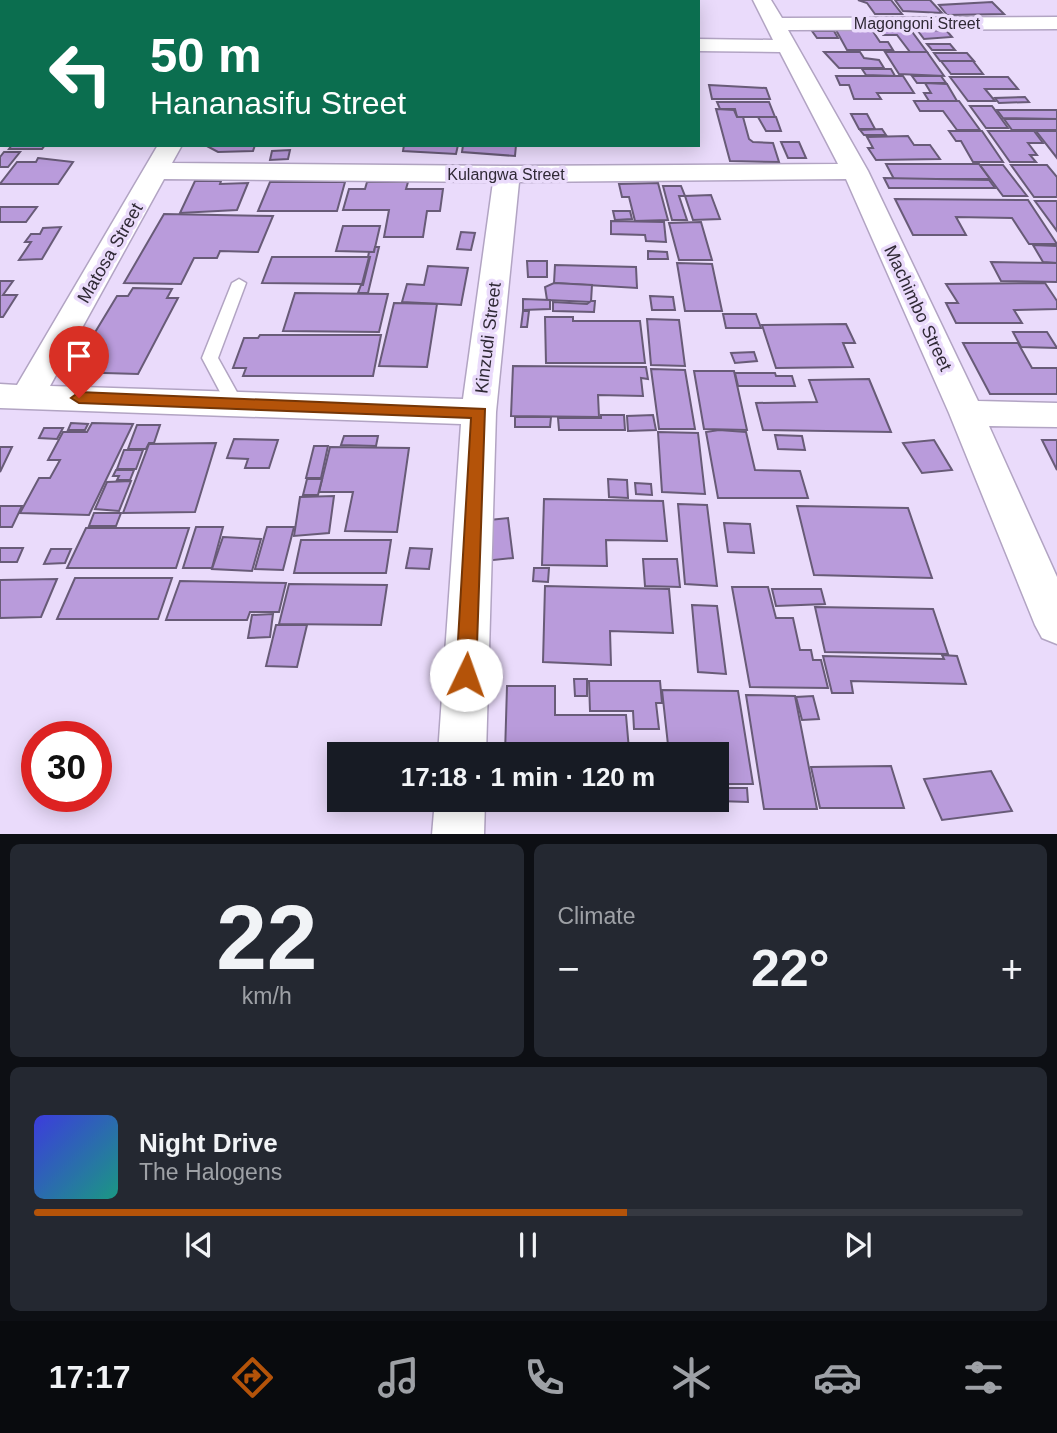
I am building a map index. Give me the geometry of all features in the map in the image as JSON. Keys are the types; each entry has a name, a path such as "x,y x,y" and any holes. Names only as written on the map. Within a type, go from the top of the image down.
{"street":[{"path":"1020,0 1049,23 1057,40"},
{"name":"Magongoni Street","path":"700,44 774,23 1049,23"},
{"name":"Machimbo Street","path":"774,23 855,172 966,413 1057,625"},
{"name":"Kulangwa Street","path":"164,158 507,174 855,172"},
{"name":"Matosa Street","path":"14,396 164,158"},
{"name":"Kinzudi Street","path":"463,742 479,412 507,174"},
{"path":"14,396 479,412"},
{"path":"966,413 1057,415"},
{"path":"458,834 459,812"}],"lane":[{"path":"234,403 211,358 239,283"}],"building":[{"path":"858,0 891,0 902,14 875,14 867,3"},
{"path":"895,0 930,0 942,13 903,11"},
{"path":"992,2 1004,14 947,15 939,5"},
{"path":"879,29 910,29 927,52 910,52 897,35 883,35"},
{"path":"836,30 872,30 880,42 888,42 893,50 847,50"},
{"path":"946,30 952,37 924,39 918,31"},
{"path":"812,31 834,31 838,38 817,38"},
{"path":"927,44 950,44 955,50 932,50"},
{"path":"824,52 860,52 864,58 879,60 884,68 839,68"},
{"path":"885,52 927,52 944,76 899,74"},
{"path":"934,53 967,53 974,61 940,61"},
{"path":"941,61 973,61 983,74 951,74"},
{"path":"862,69 891,69 895,76 866,75"},
{"path":"836,76 903,76 914,93 877,93 881,99 854,99 849,85 840,85"},
{"path":"912,76 941,76 946,83 917,83"},
{"path":"950,77 1008,77 1018,89 985,89 995,101 968,101"},
{"path":"925,83 947,84 957,101 929,101 924,93 931,93"},
{"path":"709,85 766,88 770,99 712,99"},
{"path":"1025,97 1029,102 999,103 995,98"},
{"path":"914,101 959,101 980,130 957,130 943,111 920,111"},
{"path":"717,102 769,102 775,117 737,117 735,109 720,109"},
{"path":"970,106 992,106 1008,128 986,128"},
{"path":"716,109 734,110 737,117 743,117 749,139 753,142 773,143 779,162 730,161"},
{"path":"997,110 1057,110 1057,119 1003,118"},
{"path":"851,114 867,114 875,129 859,129"},
{"path":"758,117 776,117 781,131 766,131"},
{"path":"1004,119 1057,119 1057,130 1012,130"},
{"path":"882,129 886,135 864,135 860,130"},
{"path":"949,131 982,131 1003,162 973,162 961,141 956,141"},
{"path":"988,131 1034,131 1043,143 1028,143 1037,155 1030,155 1036,162 1010,162"},
{"path":"1036,131 1057,131 1057,158"},
{"path":"908,136 914,145 930,145 940,159 876,160 868,148 873,148 867,137"},
{"path":"781,142 799,142 806,158 788,158"},
{"path":"10,147 44,147 42,149 9,149"},
{"path":"209,147 254,147 253,151 218,152"},
{"path":"404,147 458,147 456,154 403,151"},
{"path":"463,147 516,147 515,156 462,152"},
{"path":"290,150 288,159 270,160 272,151"},
{"path":"4,152 20,152 8,167 0,167 0,157"},
{"path":"38,158 73,162 58,184 0,184 17,162 36,162"},
{"path":"886,164 979,164 990,179 894,179"},
{"path":"980,165 1003,165 1027,196 1003,196"},
{"path":"1011,165 1047,165 1057,177 1057,197 1034,197"},
{"path":"884,178 989,180 995,188 889,188"},
{"path":"195,181 248,183 237,210 180,213"},
{"path":"270,182 345,182 337,211 258,211"},
{"path":"367,182 408,182 406,189 443,189 440,211 427,211 423,237 384,237 389,210 343,210 349,189 365,189"},
{"path":"658,183 668,220 635,221 629,197 622,197 619,184"},
{"path":"663,186 681,186 685,196 679,196 687,220 672,220"},
{"path":"711,195 720,219 693,220 685,196"},
{"path":"895,199 1028,200 1057,244 1029,244 1012,218 956,217 966,235 913,235"},
{"path":"1035,201 1057,201 1057,231"},
{"path":"0,207 37,207 26,222 0,222"},
{"path":"613,211 630,211 632,219 615,220"},
{"path":"164,214 273,216 258,252 220,251 217,258 194,258 181,284 124,283"},
{"path":"611,221 664,222 666,242 646,241 645,235 611,234"},
{"path":"701,222 712,260 679,260 669,223"},
{"path":"343,226 380,226 374,252 336,251"},
{"path":"61,227 42,259 19,260 31,242 25,242 31,234 40,234 43,228"},
{"path":"461,232 475,233 471,250 457,249"},
{"path":"1033,245 1057,246 1057,263 1043,262"},
{"path":"375,247 379,247 368,293 358,293 363,285 369,252 374,252"},
{"path":"648,251 667,252 668,259 648,259"},
{"path":"272,257 369,257 362,284 262,283"},
{"path":"527,261 547,261 547,277 528,277"},
{"path":"991,262 1057,263 1057,282 1001,281"},
{"path":"677,263 712,264 722,311 685,311"},
{"path":"555,265 636,267 637,288 554,283"},
{"path":"428,266 468,268 461,305 402,302 407,284 424,285"},
{"path":"0,281 13,281 3,295 17,295 3,317 0,317"},
{"path":"554,283 592,285 591,302 547,300 545,287"},
{"path":"1045,283 1057,301 1057,309 1014,310 1022,323 956,323 946,303 958,303 946,284"},
{"path":"133,288 172,289 167,298 178,298 138,374 71,372 117,296 128,296"},
{"path":"295,293 388,294 379,332 283,331"},
{"path":"650,296 673,297 675,310 652,310"},
{"path":"523,299 550,300 550,309 523,310"},
{"path":"595,301 594,312 553,311 553,302 587,304"},
{"path":"394,303 437,304 427,367 379,366"},
{"path":"523,311 529,311 527,327 521,327"},
{"path":"723,314 756,314 761,328 726,328"},
{"path":"545,317 573,317 573,321 640,321 645,363 546,363"},
{"path":"647,319 679,320 685,366 651,365"},
{"path":"846,324 855,343 843,343 853,367 776,368 762,325"},
{"path":"1013,332 1047,332 1057,348 1021,347"},
{"path":"260,335 381,335 373,376 243,376 246,368 233,368 244,338 258,338"},
{"path":"963,343 1018,343 1032,368 1057,368 1057,394 990,394"},
{"path":"754,352 757,361 735,363 731,353"},
{"path":"513,366 646,367 648,379 641,378 643,396 598,395 599,417 511,416"},
{"path":"651,369 685,370 695,429 659,429"},
{"path":"694,371 734,371 747,430 704,429"},
{"path":"735,373 775,373 776,376 792,376 795,386 738,386"},
{"path":"869,379 891,432 763,430 756,403 817,402 809,380"},
{"path":"601,415 624,415 625,430 559,430 558,418 601,418"},
{"path":"653,415 656,430 628,431 627,416"},
{"path":"515,417 551,417 550,427 515,427"},
{"path":"71,423 88,424 85,430 68,430"},
{"path":"92,423 133,424 89,515 20,513 39,478 50,478 60,460 48,460 63,432 87,432"},
{"path":"137,425 160,425 154,443 149,443 146,449 128,449"},
{"path":"44,428 63,428 57,439 39,438"},
{"path":"658,432 698,433 705,494 662,492"},
{"path":"706,432 746,432 755,470 800,471 808,498 718,498"},
{"path":"775,435 802,436 805,450 778,449"},
{"path":"344,436 378,436 376,446 341,445"},
{"path":"234,439 278,440 269,468 245,468 248,459 227,458"},
{"path":"934,440 952,470 922,473 903,443"},
{"path":"1042,440 1057,440 1057,470"},
{"path":"216,443 195,512 123,513 149,444"},
{"path":"314,446 328,446 321,478 306,478"},
{"path":"0,447 12,447 0,472"},
{"path":"330,447 409,448 397,532 345,531 353,492 319,492"},
{"path":"124,450 143,450 136,469 117,469"},
{"path":"116,470 134,470 130,480 117,480 119,476 113,476"},
{"path":"307,479 322,479 318,495 303,495"},
{"path":"608,479 627,480 628,498 609,497"},
{"path":"131,481 119,511 95,509 107,482"},
{"path":"635,483 651,484 652,495 636,494"},
{"path":"334,496 329,533 294,536 300,497"},
{"path":"544,499 663,501 667,541 606,540 607,566 542,565"},
{"path":"678,504 707,505 717,586 685,584"},
{"path":"0,506 22,506 12,527 0,527"},
{"path":"797,506 908,508 932,578 814,575"},
{"path":"94,513 121,513 116,526 89,526"},
{"path":"508,518 513,558 484,561 480,521"},
{"path":"724,523 750,524 754,553 728,552"},
{"path":"196,527 223,527 212,568 183,568"},
{"path":"267,527 294,527 283,570 255,569"},
{"path":"86,528 189,528 176,568 67,568"},
{"path":"223,537 261,539 252,571 212,569"},
{"path":"301,540 391,540 386,573 294,573"},
{"path":"0,548 23,548 17,562 0,562"},
{"path":"410,548 432,549 429,569 406,568"},
{"path":"51,549 71,549 65,563 44,564"},
{"path":"643,559 677,559 680,587 645,586"},
{"path":"534,568 549,568 548,582 533,581"},
{"path":"75,578 172,578 158,619 57,619"},
{"path":"57,579 41,617 0,618 0,580"},
{"path":"180,581 286,583 279,612 250,612 247,620 166,620"},
{"path":"289,584 387,585 381,625 279,624"},
{"path":"545,586 669,589 673,633 610,631 611,665 543,662"},
{"path":"732,587 768,587 776,618 793,618 800,650 811,650 813,660 821,660 828,688 750,687"},
{"path":"772,589 821,589 825,604 776,606"},
{"path":"692,605 717,606 726,674 698,672"},
{"path":"815,607 933,609 948,654 825,652"},
{"path":"273,614 270,637 248,638 252,615"},
{"path":"276,625 307,625 297,667 266,666"},
{"path":"942,655 957,656 966,684 851,681 853,693 832,693 823,656 944,659"},
{"path":"574,679 587,679 587,696 575,696"},
{"path":"589,681 660,681 662,703 656,703 659,729 634,729 633,711 590,711"},
{"path":"507,686 555,686 555,715 626,715 628,742 505,742"},
{"path":"662,690 738,691 753,784 729,784 729,742 668,742"},
{"path":"746,695 795,696 817,809 764,809"},
{"path":"813,696 819,719 802,720 796,697"},
{"path":"891,766 904,808 820,808 811,767"},
{"path":"991,771 1012,811 942,820 924,779"},
{"path":"729,788 747,788 748,802 729,801"}],"route":[{"path":"79,398 479,412 466,675"}]}
